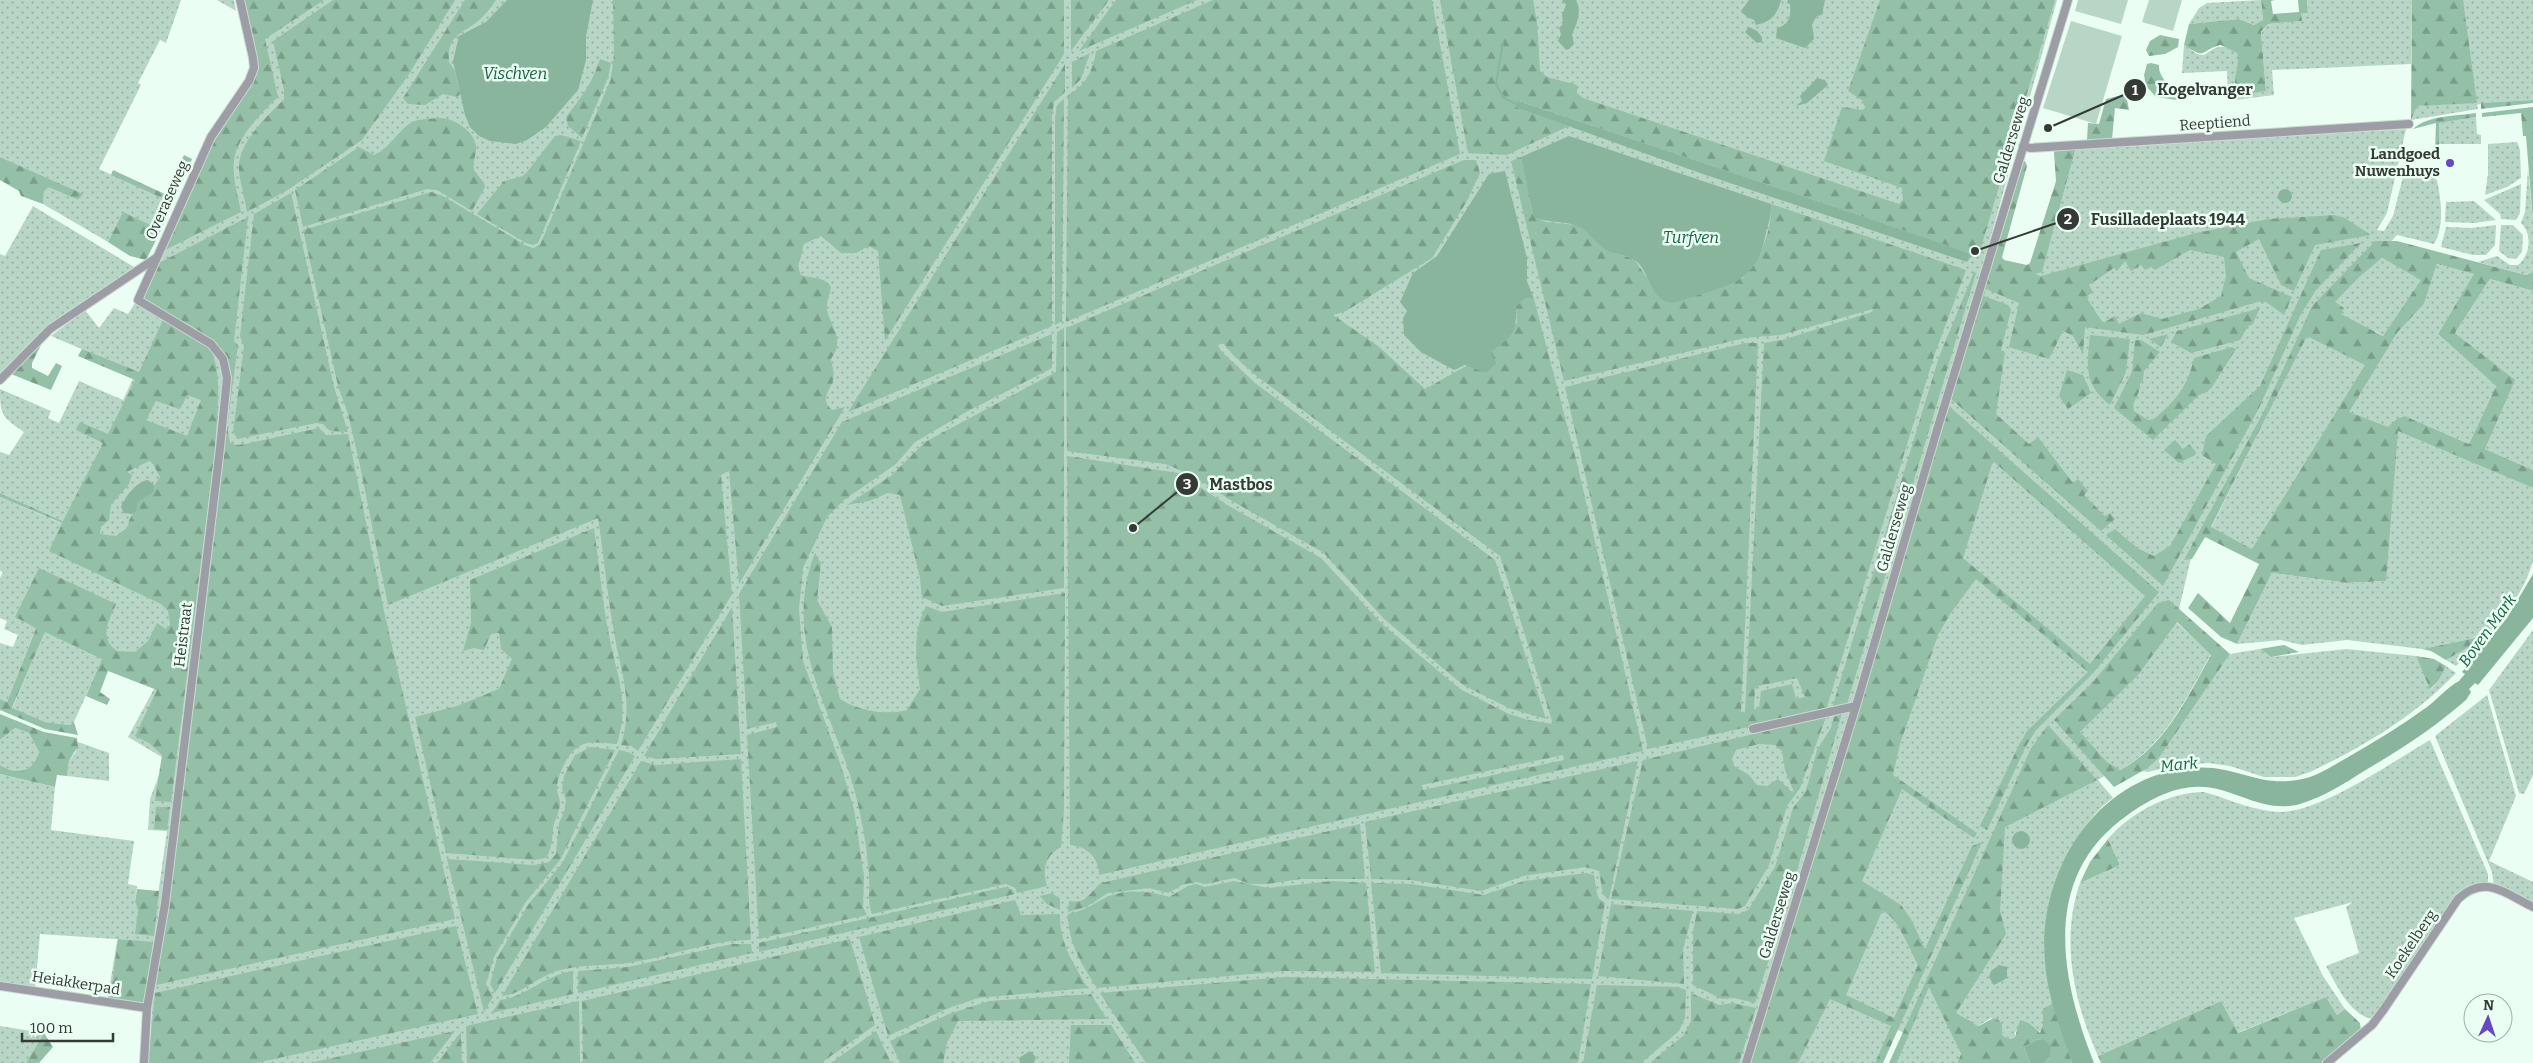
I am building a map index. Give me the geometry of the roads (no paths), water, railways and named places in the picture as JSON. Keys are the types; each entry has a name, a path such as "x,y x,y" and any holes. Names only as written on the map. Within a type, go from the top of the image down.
{"street":[{"name":"Overaseweg","path":"0,380 50,328 156,258 211,137 252,75 253,58 240,0"},
{"name":"Galderseweg","path":"1746,1063 1856,706 2068,0"},
{"name":"Reeptiend","path":"2023,146 2030,148 2409,124"},
{"name":"Heistraat","path":"144,1063 147,1008 165,904 220,448 227,373 223,359 211,344 138,300 156,258"},
{"path":"1753,729 1856,706"},
{"name":"Koekelberg","path":"2327,1063 2372,1025 2458,899 2468,890 2489,886 2533,907"},
{"name":"Heiakkerpad","path":"0,986 147,1008"}],"water":[{"name":"Vischven","path":"507,0 593,0 586,36 586,60 578,90 546,127 527,140 516,144 490,141 479,136 470,127 465,115 453,61 459,36 486,22"},
{"path":"1562,0 1576,0 1579,9 1577,22 1572,34 1574,44 1566,50 1558,41 1561,34 1559,28 1563,24 1562,15 1566,5"},
{"path":"1749,0 1781,0 1778,10 1773,17 1766,22 1756,25 1754,20 1747,17 1741,11"},
{"path":"1788,0 1825,0 1822,15 1817,16 1812,24 1814,39 1805,48 1776,38 1777,28 1785,24 1790,16"},
{"path":"1749,27 1757,31 1762,37 1762,42 1757,43 1745,32"},
{"path":"1817,78 1825,80 1828,85 1807,103 1796,106 1802,101 1800,96"},
{"path":"1518,101 1971,254 1967,262 1700,173 1515,107"},
{"name":"Turfven","path":"1569,136 1771,204 1770,219 1757,261 1750,270 1733,283 1680,301 1668,302 1659,297 1642,268 1633,259 1605,249 1580,227 1534,217 1521,157"},
{"path":"1505,171 1527,258 1527,281 1534,299 1526,298 1516,306 1512,334 1491,352 1496,363 1486,373 1465,365 1454,370 1421,352 1404,335 1403,318 1407,311 1400,302 1413,273 1437,256 1489,174"},
{"path":"2282,189 2288,189 2292,196 2288,203 2282,203 2278,199 2278,193"},
{"path":"148,480 154,485 153,492 138,502 136,511 132,514 124,513 121,507 128,494 140,483"},
{"path":"2533,574 2533,618 2478,685 2475,683 2469,689 2471,692 2466,700 2417,738 2349,781 2317,798 2300,804 2286,806 2272,806 2259,803 2208,787 2185,788 2160,796 2136,809 2101,839 2081,867 2070,897 2065,929 2067,963 2073,996 2082,1030 2094,1063 2072,1063 2055,1013 2046,974 2045,927 2051,894 2063,862 2080,834 2101,809 2127,789 2157,775 2191,768 2223,769 2277,781 2293,781 2310,777 2325,770 2408,720 2459,681 2465,674 2462,672 2507,618"},
{"path":"2021,831 2027,834 2030,840 2027,846 2021,849 2015,846 2012,840 2015,834"},
{"path":"1999,965 2007,967 2007,978 1994,985 1989,977 1991,971"},
{"path":"2042,1039 2051,1046 2049,1058 2044,1063 2030,1063 2024,1047 2036,1040"},
{"path":"1030,1051 1036,1057 1034,1063 1020,1063 1019,1058"}],"waterway":[{"path":"1503,42 1496,84 1504,98 1518,105"}],"place":[{"name":"Kogelvanger","path":"2048,128"},
{"name":"Landgoed Nuwenhuys","path":"2450,163"},
{"name":"Fusilladeplaats 1944","path":"1975,251"},
{"name":"Mastbos","path":"1133,528"}],"water label":[{"name":"Boven Mark","path":"2487,630"},
{"name":"Mark","path":"2179,764"}]}
